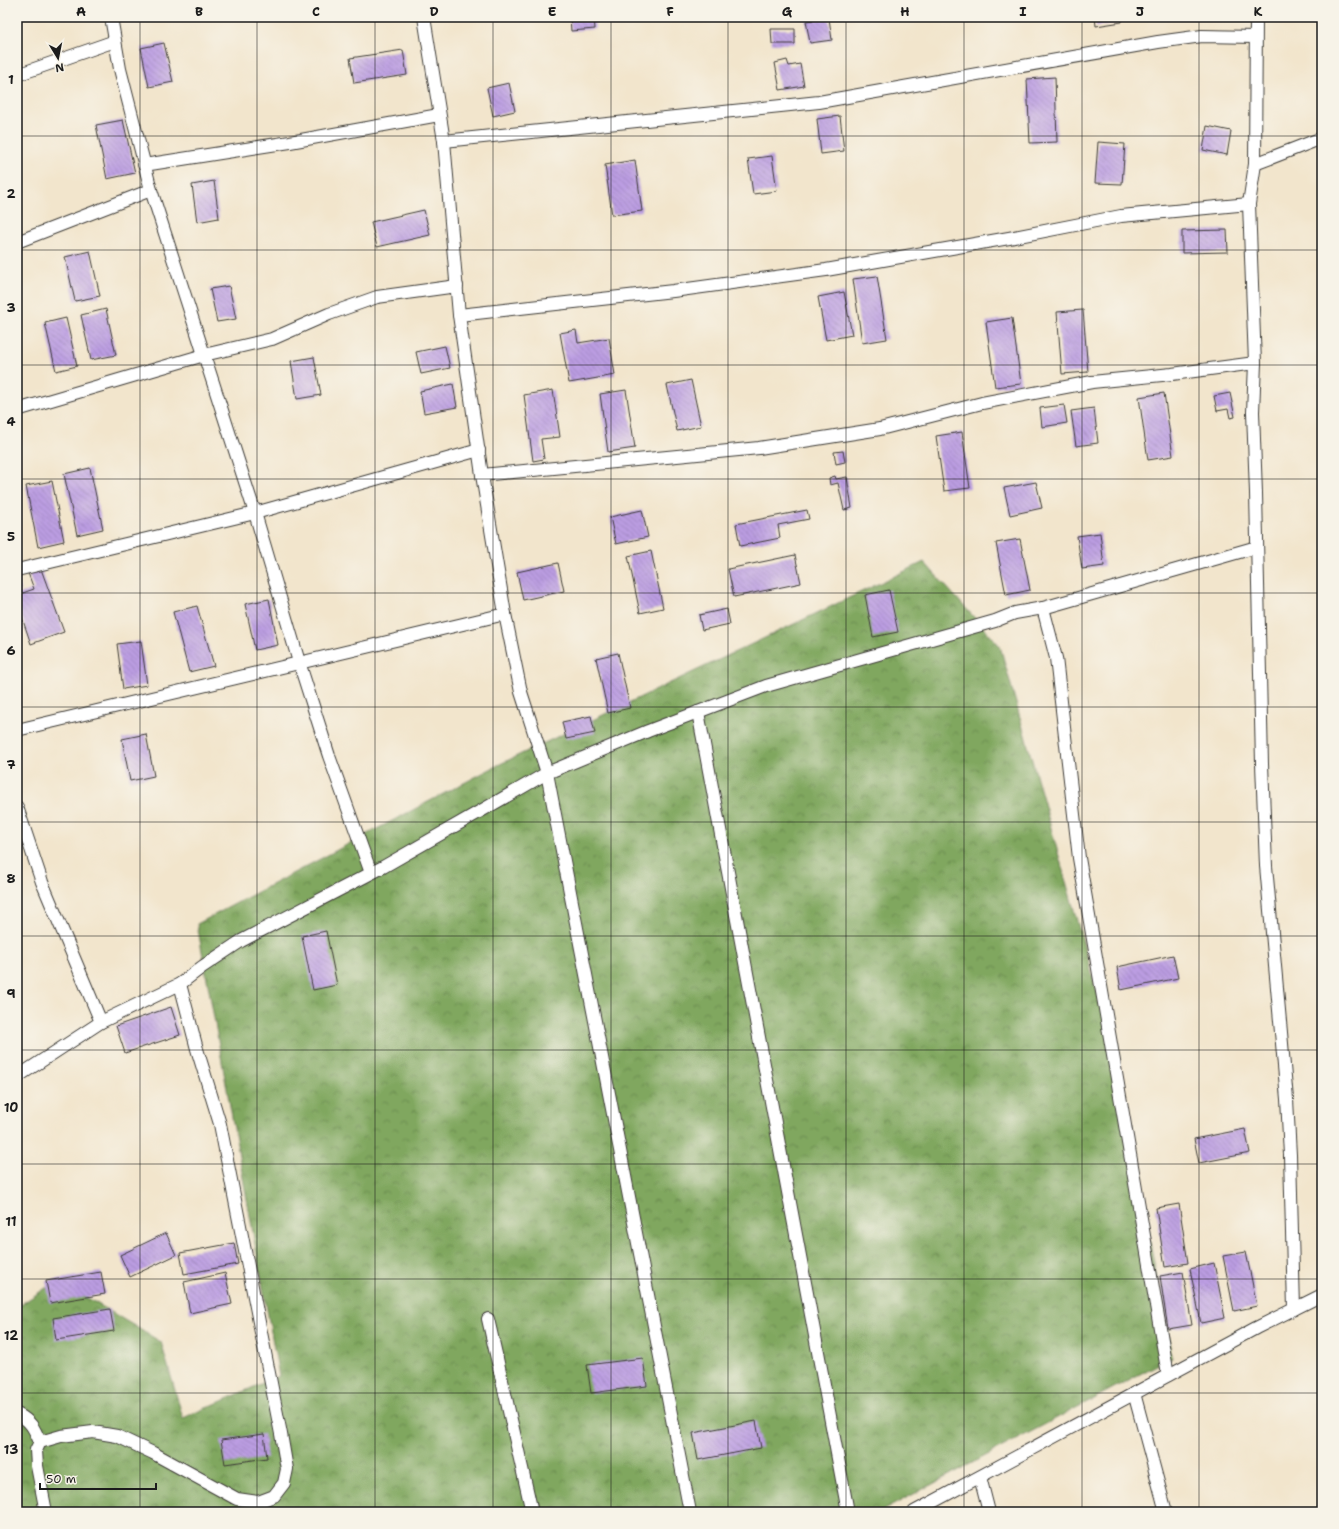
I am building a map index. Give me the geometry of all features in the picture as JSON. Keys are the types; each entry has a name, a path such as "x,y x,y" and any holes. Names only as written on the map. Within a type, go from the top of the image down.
{"street":[{"path":"111,17 120,69 151,190 255,513 299,662 329,756 371,873"},
{"path":"424,17 444,141 460,315 482,475 505,614 521,692 546,773 690,1512"},
{"path":"1256,17 1256,164 1249,204 1256,364 1252,412 1262,764 1266,866 1287,1099 1293,1207 1292,1262 1294,1309"},
{"path":"444,141 819,102 1158,42 1202,36 1255,37"},
{"path":"17,75 115,41"},
{"path":"144,165 290,142 440,115"},
{"path":"1256,164 1322,138"},
{"path":"17,242 151,190"},
{"path":"460,315 672,291 826,270 1009,238 1121,216 1249,204"},
{"path":"17,410 204,355 272,339 329,314 377,297 457,286"},
{"path":"482,475 759,448 880,429 982,403 1092,382 1256,364"},
{"path":"17,570 255,513 479,450"},
{"path":"17,1077 101,1022 180,984 202,967 241,941 371,873 546,773 766,686 995,621 1015,613 1043,608 1257,547"},
{"path":"1043,608 1056,658 1079,858 1168,1375"},
{"path":"17,730 505,614"},
{"path":"698,712 848,1512"},
{"path":"17,807 42,882 101,1022"},
{"path":"46,1512 37,1466 36,1450 40,1442 61,1436 93,1432 117,1436 153,1453 237,1499 258,1502 274,1496 284,1483 287,1469 281,1434 220,1124 197,1049 180,984"},
{"path":"914,1512 1168,1375 1294,1309 1322,1296"},
{"path":"488,1319 532,1512"},
{"path":"1134,1393 1166,1512"},
{"path":"17,1414 26,1418 34,1427 40,1442"},
{"path":"980,1477 989,1512"}],"green space":[{"path":"924,562 1000,646 1113,1049 1172,1357 880,1512 17,1512 17,1307 58,1280 161,1342 183,1418 279,1376 197,924 496,766"}],"building":[{"path":"570,17 594,17 595,29 571,31"},
{"path":"1095,17 1122,17 1122,22 1096,26"},
{"path":"829,18 832,40 810,43 806,21"},
{"path":"771,29 795,29 795,44 772,44"},
{"path":"164,43 173,82 149,87 141,48"},
{"path":"403,50 407,75 354,83 350,58"},
{"path":"787,60 789,66 800,64 804,86 780,90 775,63"},
{"path":"1055,77 1057,142 1030,143 1027,79"},
{"path":"509,83 515,111 493,116 487,88"},
{"path":"840,116 844,151 821,154 817,119"},
{"path":"123,120 135,173 107,179 96,125"},
{"path":"1207,126 1231,131 1227,155 1203,150"},
{"path":"1098,142 1125,144 1122,184 1095,183"},
{"path":"772,156 777,191 753,194 748,159"},
{"path":"635,160 642,211 612,215 605,165"},
{"path":"214,181 219,218 197,222 192,185"},
{"path":"424,210 430,235 377,247 371,222"},
{"path":"1227,230 1228,252 1182,253 1182,231"},
{"path":"90,251 100,296 75,301 65,257"},
{"path":"877,276 887,339 862,343 853,279"},
{"path":"229,286 236,319 217,322 210,289"},
{"path":"844,292 852,335 826,340 818,297"},
{"path":"106,309 116,355 91,360 81,315"},
{"path":"1083,310 1088,372 1062,374 1057,312"},
{"path":"66,318 77,366 56,371 45,323"},
{"path":"1012,318 1021,384 995,387 986,322"},
{"path":"576,330 578,343 609,338 615,375 569,383 560,333"},
{"path":"445,346 450,368 421,374 416,352"},
{"path":"314,357 321,395 297,399 291,361"},
{"path":"691,380 701,426 677,431 667,385"},
{"path":"453,384 457,407 424,413 420,391"},
{"path":"553,390 560,437 541,439 544,459 533,461 524,395"},
{"path":"626,390 635,448 608,452 600,394"},
{"path":"1164,393 1173,456 1148,460 1139,397"},
{"path":"1230,393 1235,417 1230,418 1228,409 1217,411 1214,396"},
{"path":"1064,405 1067,423 1042,427 1040,408"},
{"path":"1094,408 1098,443 1076,446 1071,411"},
{"path":"962,432 970,488 944,491 936,436"},
{"path":"843,451 845,462 836,464 834,452"},
{"path":"90,468 103,529 77,535 64,474"},
{"path":"835,476 836,479 847,477 852,508 844,510 838,483 830,485 829,478"},
{"path":"52,481 64,541 38,547 26,486"},
{"path":"1036,482 1042,508 1010,515 1004,488"},
{"path":"642,510 648,537 616,544 610,517"},
{"path":"807,510 809,519 778,525 780,538 740,546 736,524"},
{"path":"1100,533 1104,566 1082,569 1077,536"},
{"path":"1020,539 1030,590 1006,595 996,543"},
{"path":"651,551 663,608 640,613 628,556"},
{"path":"795,555 801,583 734,597 728,569"},
{"path":"558,563 564,591 523,600 517,572"},
{"path":"41,569 64,632 31,644 17,603 17,595 34,589 28,573"},
{"path":"17,573 21,591 17,591"},
{"path":"889,590 898,632 873,637 865,595"},
{"path":"269,599 278,645 255,650 245,604"},
{"path":"197,606 214,666 189,672 173,612"},
{"path":"727,609 730,624 702,630 699,615"},
{"path":"141,641 147,685 123,689 117,644"},
{"path":"618,653 630,708 608,713 596,658"},
{"path":"591,716 595,733 566,739 562,722"},
{"path":"146,734 154,776 130,781 122,739"},
{"path":"326,931 337,985 313,990 302,936"},
{"path":"1173,955 1178,978 1121,990 1117,967"},
{"path":"171,1007 180,1035 125,1053 116,1026"},
{"path":"1245,1129 1250,1153 1199,1163 1194,1139"},
{"path":"1179,1204 1188,1263 1165,1267 1156,1208"},
{"path":"166,1233 176,1255 130,1277 120,1255"},
{"path":"234,1243 238,1264 184,1274 180,1253"},
{"path":"1246,1252 1257,1306 1234,1311 1223,1256"},
{"path":"1214,1263 1225,1318 1201,1323 1190,1269"},
{"path":"101,1272 105,1294 50,1303 46,1281"},
{"path":"1183,1272 1192,1325 1168,1329 1160,1276"},
{"path":"225,1273 232,1304 190,1313 184,1282"},
{"path":"110,1309 114,1331 56,1340 53,1318"},
{"path":"643,1358 647,1386 591,1393 587,1365"},
{"path":"756,1421 761,1448 698,1460 693,1433"},
{"path":"264,1434 267,1458 225,1464 221,1440"}]}
